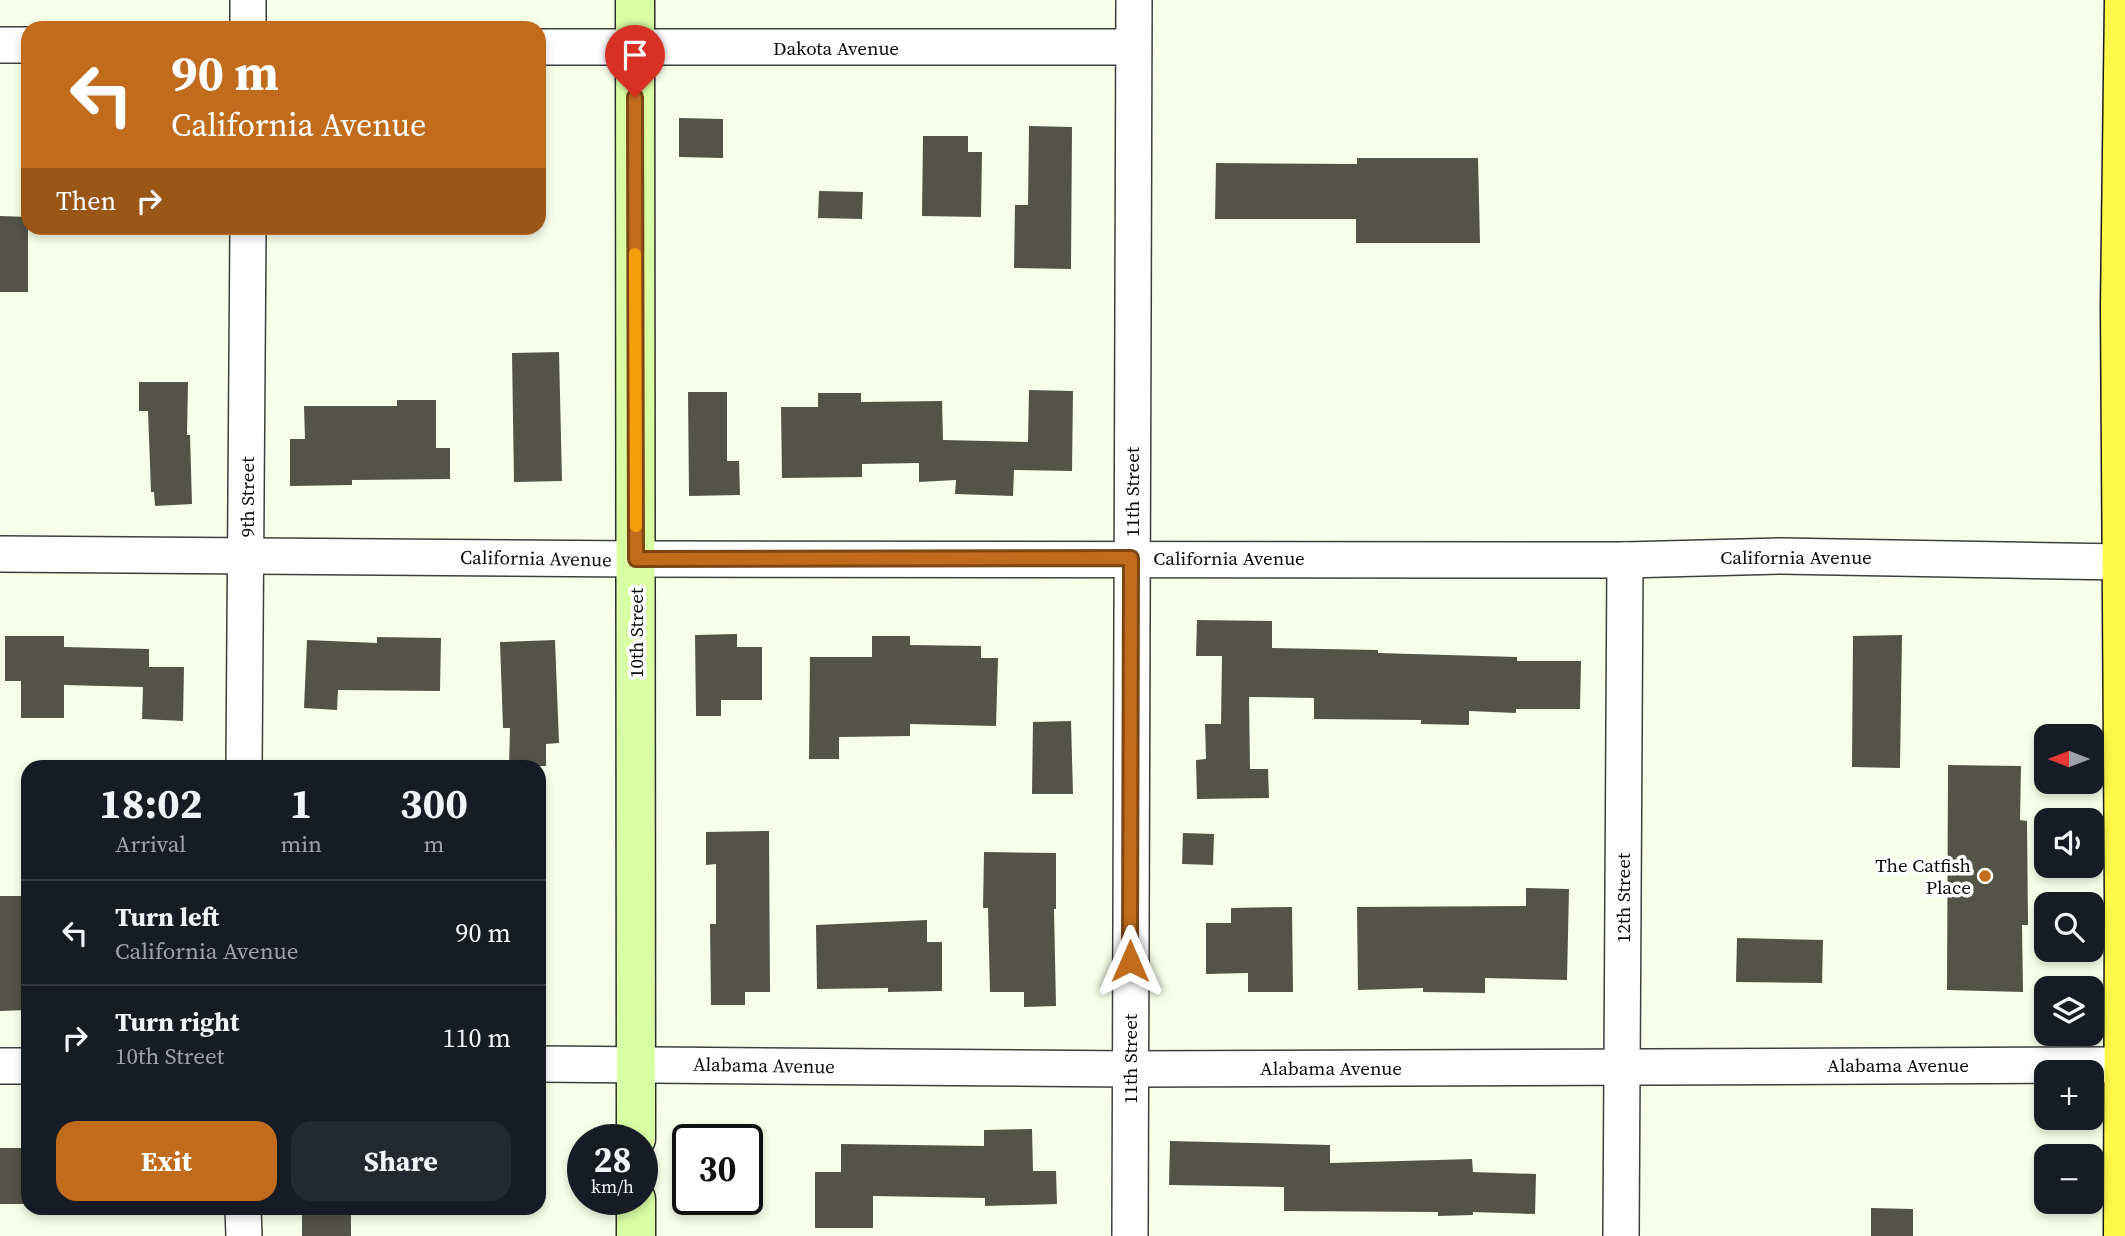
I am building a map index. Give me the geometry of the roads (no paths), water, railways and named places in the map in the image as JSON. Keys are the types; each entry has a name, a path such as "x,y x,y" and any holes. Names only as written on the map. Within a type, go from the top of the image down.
{"highway":[{"path":"2123,1236 2124,0"}],"street":[{"path":"248,0 248,21"},
{"name":"10th Street","path":"635,0 636,1124"},
{"name":"11th Street","path":"1130,1236 1134,0"},
{"path":"0,45 21,45"},
{"name":"Dakota Avenue","path":"546,47 1133,47"},
{"name":"9th Street","path":"244,760 248,235"},
{"name":"California Avenue","path":"0,554 636,559 1625,559 1781,556 2123,564"},
{"name":"12th Street","path":"1621,1236 1625,559"},
{"name":"Alabama Avenue","path":"546,1064 1130,1069 2124,1065"},
{"path":"0,1066 21,1066"},
{"path":"243,1215 244,1236"},
{"path":"636,1215 636,1236"}],"place":[{"name":"The Catfish Place","path":"1985,876"}]}
